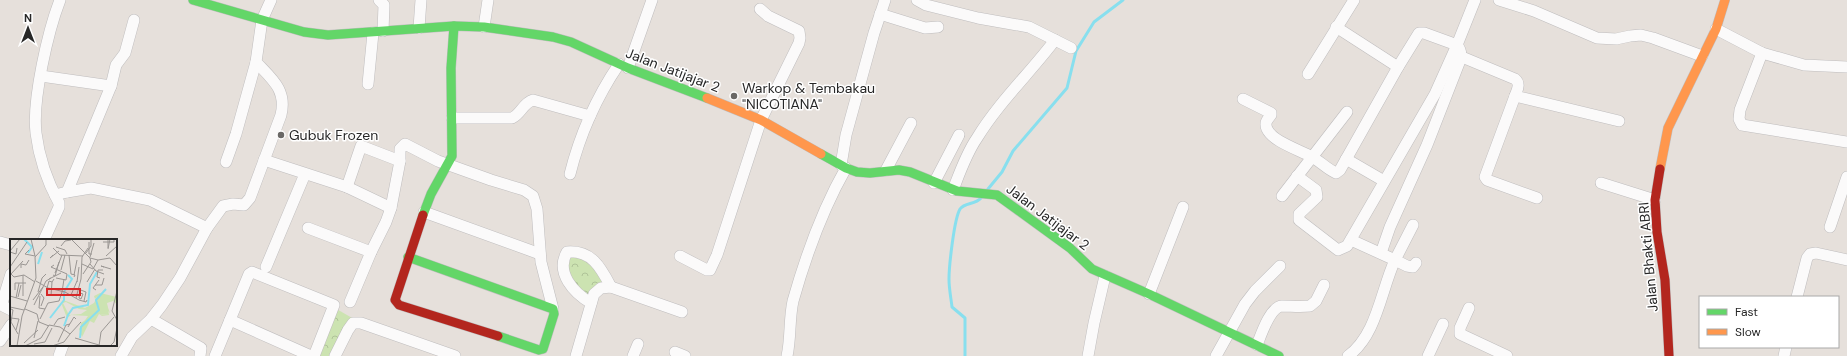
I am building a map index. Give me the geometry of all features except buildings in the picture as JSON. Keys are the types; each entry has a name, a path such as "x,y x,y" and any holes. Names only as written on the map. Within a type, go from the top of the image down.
{"street":[{"path":"44,239 59,207 59,202 47,179 36,133 36,117 41,76 60,0"},
{"name":"Jalan Jatijajar 2","path":"193,0 304,32 328,35 454,26 484,27 553,37 571,42 624,66 762,120 843,166 857,172 886,170 910,172 952,190 990,194 1004,199 1070,248 1092,269 1105,276 1150,294 1279,356"},
{"path":"226,162 236,134 256,62 262,20 271,0"},
{"path":"368,84 384,5 379,0"},
{"path":"419,28 421,0"},
{"path":"484,27 488,0"},
{"path":"570,174 582,132 608,81 624,66 652,0"},
{"path":"787,356 793,302 807,256 843,166 846,135 885,0"},
{"path":"917,0 926,5 978,18 1029,27 1071,48"},
{"path":"1308,74 1354,0"},
{"path":"1297,176 1316,190 1317,193 1317,197 1299,214 1299,220 1338,250 1347,246 1435,94 1475,0"},
{"path":"1499,0 1534,11 1596,38 1616,39 1641,35 1702,56"},
{"name":"Jalan Bhakti ABRI","path":"1669,356 1664,280 1657,232 1655,200 1660,166 1668,128 1716,28 1725,0"},
{"path":"680,256 707,270 710,270 717,255 762,120 800,38 799,31 794,27 768,16 760,9"},
{"path":"880,14 925,28 938,27"},
{"path":"67,192 111,86 115,68 125,53 134,20"},
{"path":"350,302 391,208 400,161 400,149 405,144 448,164 530,193 534,199 537,209 540,254 546,285 554,313 548,336 543,349 539,350 466,325 399,305 395,300 408,257 435,184 448,164 452,156 451,68 454,26"},
{"path":"1336,27 1398,68"},
{"path":"1716,28 1762,53 1804,65 1847,67"},
{"path":"1242,99 1271,113 1266,122 1269,132 1282,142 1313,157 1336,172 1340,170 1419,33 1424,33 1457,45 1461,49 1462,57 1427,145 1390,227 1381,253"},
{"path":"952,190 964,162 977,138 995,112 1055,40"},
{"path":"1762,53 1740,110 1739,119 1742,125 1847,142"},
{"path":"1462,57 1515,79 1518,82 1519,86 1485,177 1488,180 1538,198"},
{"path":"121,356 132,337 151,319 180,278 207,228 223,206 233,204 244,205 250,198 281,115 284,101 278,88 256,62"},
{"path":"41,76 111,86"},
{"path":"1515,96 1619,121"},
{"path":"452,118 512,118 516,116 526,103 533,100 590,116"},
{"path":"1282,196 1347,112"},
{"path":"886,170 911,122"},
{"path":"934,183 959,135"},
{"path":"347,187 361,146 400,161"},
{"path":"1346,159 1384,181"},
{"path":"264,160 347,187 391,208"},
{"path":"266,267 305,174"},
{"path":"1830,227 1847,177"},
{"path":"1601,183 1655,200"},
{"path":"55,195 91,188 150,200 207,228"},
{"path":"1150,294 1183,207"},
{"path":"424,212 540,254"},
{"path":"1348,356 1361,344 1383,298 1395,260 1413,225"},
{"path":"308,228 371,252"},
{"path":"1351,240 1410,267 1413,267 1416,263"},
{"path":"0,242 10,245"},
{"path":"591,303 573,291 568,283 564,271 563,259 568,252 583,253 597,262 611,287"},
{"path":"1797,296 1807,258 1810,254 1816,253 1847,260"},
{"path":"408,257 553,309"},
{"path":"1216,356 1244,304 1280,266"},
{"path":"214,356 249,274 252,272 334,305 313,356 230,320"},
{"path":"1088,356 1105,276"},
{"path":"10,277 2,303 10,309"},
{"path":"1257,345 1271,312 1281,306 1310,306 1316,301 1324,285"},
{"path":"576,356 594,294 601,288 611,287 682,312"},
{"path":"1469,308 1460,328 1460,334 1507,356"},
{"path":"151,319 201,348 200,356"},
{"path":"335,356 353,323 361,323 455,356"},
{"path":"1428,356 1443,324"},
{"path":"0,340 10,326"},
{"path":"634,356 638,344"},
{"path":"59,356 64,346"},
{"path":"675,352 686,356"}],"green space":[{"path":"567,252 583,253 611,287 591,303 568,283"},
{"path":"333,307 361,323 353,323 335,356 314,356"}],"waterway":[{"path":"988,189 1002,172 1013,151 1067,88 1076,51 1094,22 1123,0"},
{"path":"965,356 965,318 952,307 949,279 951,254 954,232 960,209 965,205 976,202 981,198"}],"traffic: fast":[{"path":"193,0 304,32 328,35 454,26 484,27 553,37 571,42 628,68 707,98"},
{"path":"423,215 431,194 452,156 451,68 454,26"},
{"path":"821,154 846,168 857,172 870,173 899,170 910,172 957,191 997,195 1070,248 1092,269 1149,294 1279,356"},
{"path":"408,257 553,309 554,314 543,349 539,350 498,336"}],"traffic: slow":[{"path":"1660,169 1668,128 1716,29 1725,0"},
{"path":"707,98 761,120 821,154"}],"traffic: jam":[{"path":"1660,169 1655,200 1657,232 1665,280 1669,356"},
{"path":"423,215 395,300 399,305 498,336"}],"place":[{"name":"Warkop & Tembakau \"NICOTIANA\"","path":"734,96"},
{"name":"Gubuk Frozen","path":"281,135"}]}
